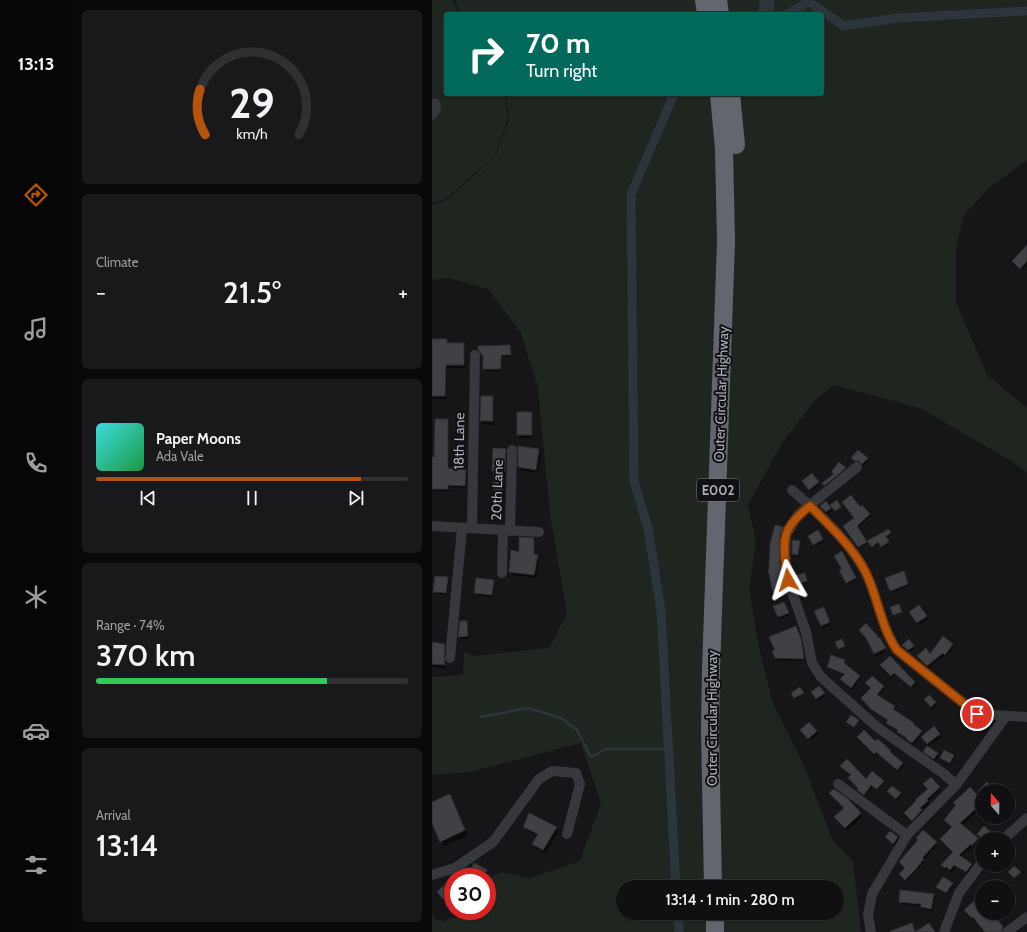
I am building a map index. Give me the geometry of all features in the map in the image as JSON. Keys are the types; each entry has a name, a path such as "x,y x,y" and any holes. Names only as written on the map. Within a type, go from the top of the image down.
{"highway":[{"path":"704,0 706,12"},
{"path":"718,0 720,12"},
{"name":"Outer Circular Highway","path":"713,880 710,729 711,669 726,241 724,149 719,96"},
{"name":"Outer Circular Highway","path":"726,880 723,792 723,669 739,243 736,149 731,96"},
{"path":"714,920 715,932"},
{"path":"726,920 727,932"}],"street":[{"path":"432,115 436,110 435,103"},
{"name":"18th Lane","path":"450,658 467,528 475,355"},
{"name":"20th Lane","path":"502,573 512,450"},
{"path":"857,467 798,515 786,535 785,553 788,580 806,632 812,663 821,676 877,727 944,774 956,785"},
{"path":"792,490 844,539 865,572 890,640 897,650 977,714 1027,717"},
{"path":"432,526 539,532"},
{"path":"871,932 868,915 872,894 907,835 956,785 1006,716"},
{"path":"432,875 455,868 493,842 539,779 552,772 576,773 580,784 567,834"},
{"path":"838,784 907,835"},
{"path":"1012,832 1027,818"},
{"path":"944,932 959,893 975,871"},
{"path":"1008,932 1027,917"}],"shaded area":[{"path":"432,0 453,0 458,12 444,12 444,96 505,96 508,119 495,155 446,199 432,203"},
{"path":"455,0 1027,0 1027,160 988,189 964,215 956,249 956,303 988,376 1027,408 1027,473 1013,462 920,408 834,385 816,399 782,443 748,505 756,542 749,589 759,648 772,701 803,763 833,841 853,861 861,932 432,932 432,914 436,920 444,921 496,920 496,875 502,872 529,878 580,861 601,803 581,743 469,772 432,775 432,677 463,675 464,652 474,656 549,648 567,614 550,515 538,388 521,333 488,289 448,278 432,280 432,205 447,200 496,155 509,119 506,96 824,96 824,12 459,12"}],"building":[{"path":"1027,245 1027,261 1020,269 1012,261"},
{"path":"432,339 447,339 447,343 464,343 464,365 446,365 445,396 432,396"},
{"path":"510,345 511,355 501,355 501,369 483,369 483,355 478,349 478,346"},
{"path":"481,396 493,396 493,421 480,421"},
{"path":"517,412 532,412 532,435 517,435"},
{"path":"435,419 448,419 448,468 466,470 465,486 448,485 448,489 432,489 432,457 434,457"},
{"path":"518,446 539,449 536,470 518,467"},
{"path":"493,448 506,449 505,471 503,471 503,490 494,490 494,471 492,471"},
{"path":"858,450 868,458 862,464 851,458"},
{"path":"839,462 846,468 824,486 822,483 834,474 831,472"},
{"path":"812,473 819,482 809,490 802,481"},
{"path":"851,495 860,507 862,505 870,514 857,526 867,542 858,547 843,526 854,518 842,502"},
{"path":"837,500 841,507 835,511 830,505"},
{"path":"826,501 831,508 826,512 820,506"},
{"path":"775,525 783,527 780,535 779,554 782,581 785,591 773,593 768,569 770,544"},
{"path":"889,529 891,533 886,536 889,542 881,547 878,542 872,547 867,541"},
{"path":"818,530 823,539 813,545 808,536"},
{"path":"519,537 534,538 534,554 538,555 534,575 509,572 511,550 519,552"},
{"path":"792,540 800,541 798,555 792,554"},
{"path":"842,551 856,578 846,583 839,570 842,569 834,556"},
{"path":"904,571 908,584 890,591 885,578"},
{"path":"805,573 807,581 796,584 794,576"},
{"path":"435,576 448,577 446,593 433,592"},
{"path":"476,578 494,580 492,595 474,593"},
{"path":"784,602 789,613 778,617 773,606"},
{"path":"899,604 902,612 893,615 890,607"},
{"path":"919,605 927,616 917,623 909,612"},
{"path":"824,607 830,622 821,626 814,611"},
{"path":"460,621 467,621 468,636 458,637"},
{"path":"866,623 880,638 886,648 874,654 866,638 859,630"},
{"path":"796,626 801,639 804,659 775,658 772,651 775,650 769,637"},
{"path":"943,636 953,644 945,655 943,653 927,666 917,656 926,648 930,654"},
{"path":"842,639 845,646 838,649 835,642"},
{"path":"909,639 914,646 908,650 902,645"},
{"path":"432,642 445,644 445,665 432,664"},
{"path":"831,655 845,660 844,663 860,676 851,688 840,679 845,674 827,667"},
{"path":"890,656 915,682 911,687 894,673 891,676 880,665"},
{"path":"872,676 884,686 877,695 895,706 893,709 914,723 913,724 922,731 912,743 897,732 898,730 886,723 888,720 871,709 861,698 871,688 865,683"},
{"path":"819,686 825,693 816,699 811,692"},
{"path":"800,687 804,693 794,698 791,693"},
{"path":"929,695 936,702 931,707 924,699"},
{"path":"851,715 859,720 854,727 846,722"},
{"path":"809,722 817,731 808,739 800,730"},
{"path":"934,726 940,734 927,744 921,737"},
{"path":"864,730 875,741 878,739 903,763 897,770 876,752 874,754 857,737"},
{"path":"927,746 938,753 934,759 923,752"},
{"path":"944,750 954,755 950,763 940,758"},
{"path":"847,759 866,779 872,771 884,781 877,789 871,785 864,795 857,790 858,788 848,778 851,775 840,766"},
{"path":"931,777 940,787 927,799 928,801 920,808 922,810 912,821 904,813 916,801 915,800 928,789 923,784"},
{"path":"892,786 901,793 896,799 887,791"},
{"path":"970,787 975,792 975,809 960,823 975,836 975,842 972,846 971,844 959,855 972,864 966,872 954,865 950,870 941,865 953,852 940,839 952,827 944,820 956,805 953,803"},
{"path":"834,789 847,798 861,813 845,828 834,817 844,808 829,793"},
{"path":"450,794 465,830 440,842 432,823 432,802"},
{"path":"529,813 557,827 543,850 532,844 538,834 523,827"},
{"path":"984,826 991,832 979,832"},
{"path":"923,830 937,842 905,880 899,874 905,868 899,862 918,840 916,838"},
{"path":"890,831 898,837 893,844 885,837"},
{"path":"474,863 483,868 472,868"},
{"path":"1015,867 1021,872 1014,878 1008,872 1015,872"},
{"path":"943,877 953,883 946,893 936,887"},
{"path":"444,885 444,900 437,892"},
{"path":"900,890 934,894 931,909 921,907 921,904 899,902"},
{"path":"975,900 975,920 964,910"},
{"path":"975,920 998,920 1003,927 1001,932 985,932"},
{"path":"912,923 915,932 890,932 890,931"},
{"path":"929,923 935,932 915,932"}],"waterway":[{"path":"766,12 767,0"},
{"path":"791,12 809,2 824,12"},
{"path":"824,12 844,26 898,18 1027,11"},
{"path":"673,96 631,194 634,481 648,528 661,611 676,880"},
{"path":"481,717 528,708 561,718 577,730 591,757 606,749 669,749"},
{"path":"678,920 679,932"}],"route":[{"path":"788,580 785,553 786,535 798,515 810,506 844,539 865,572 890,640 897,650 977,714"}]}
